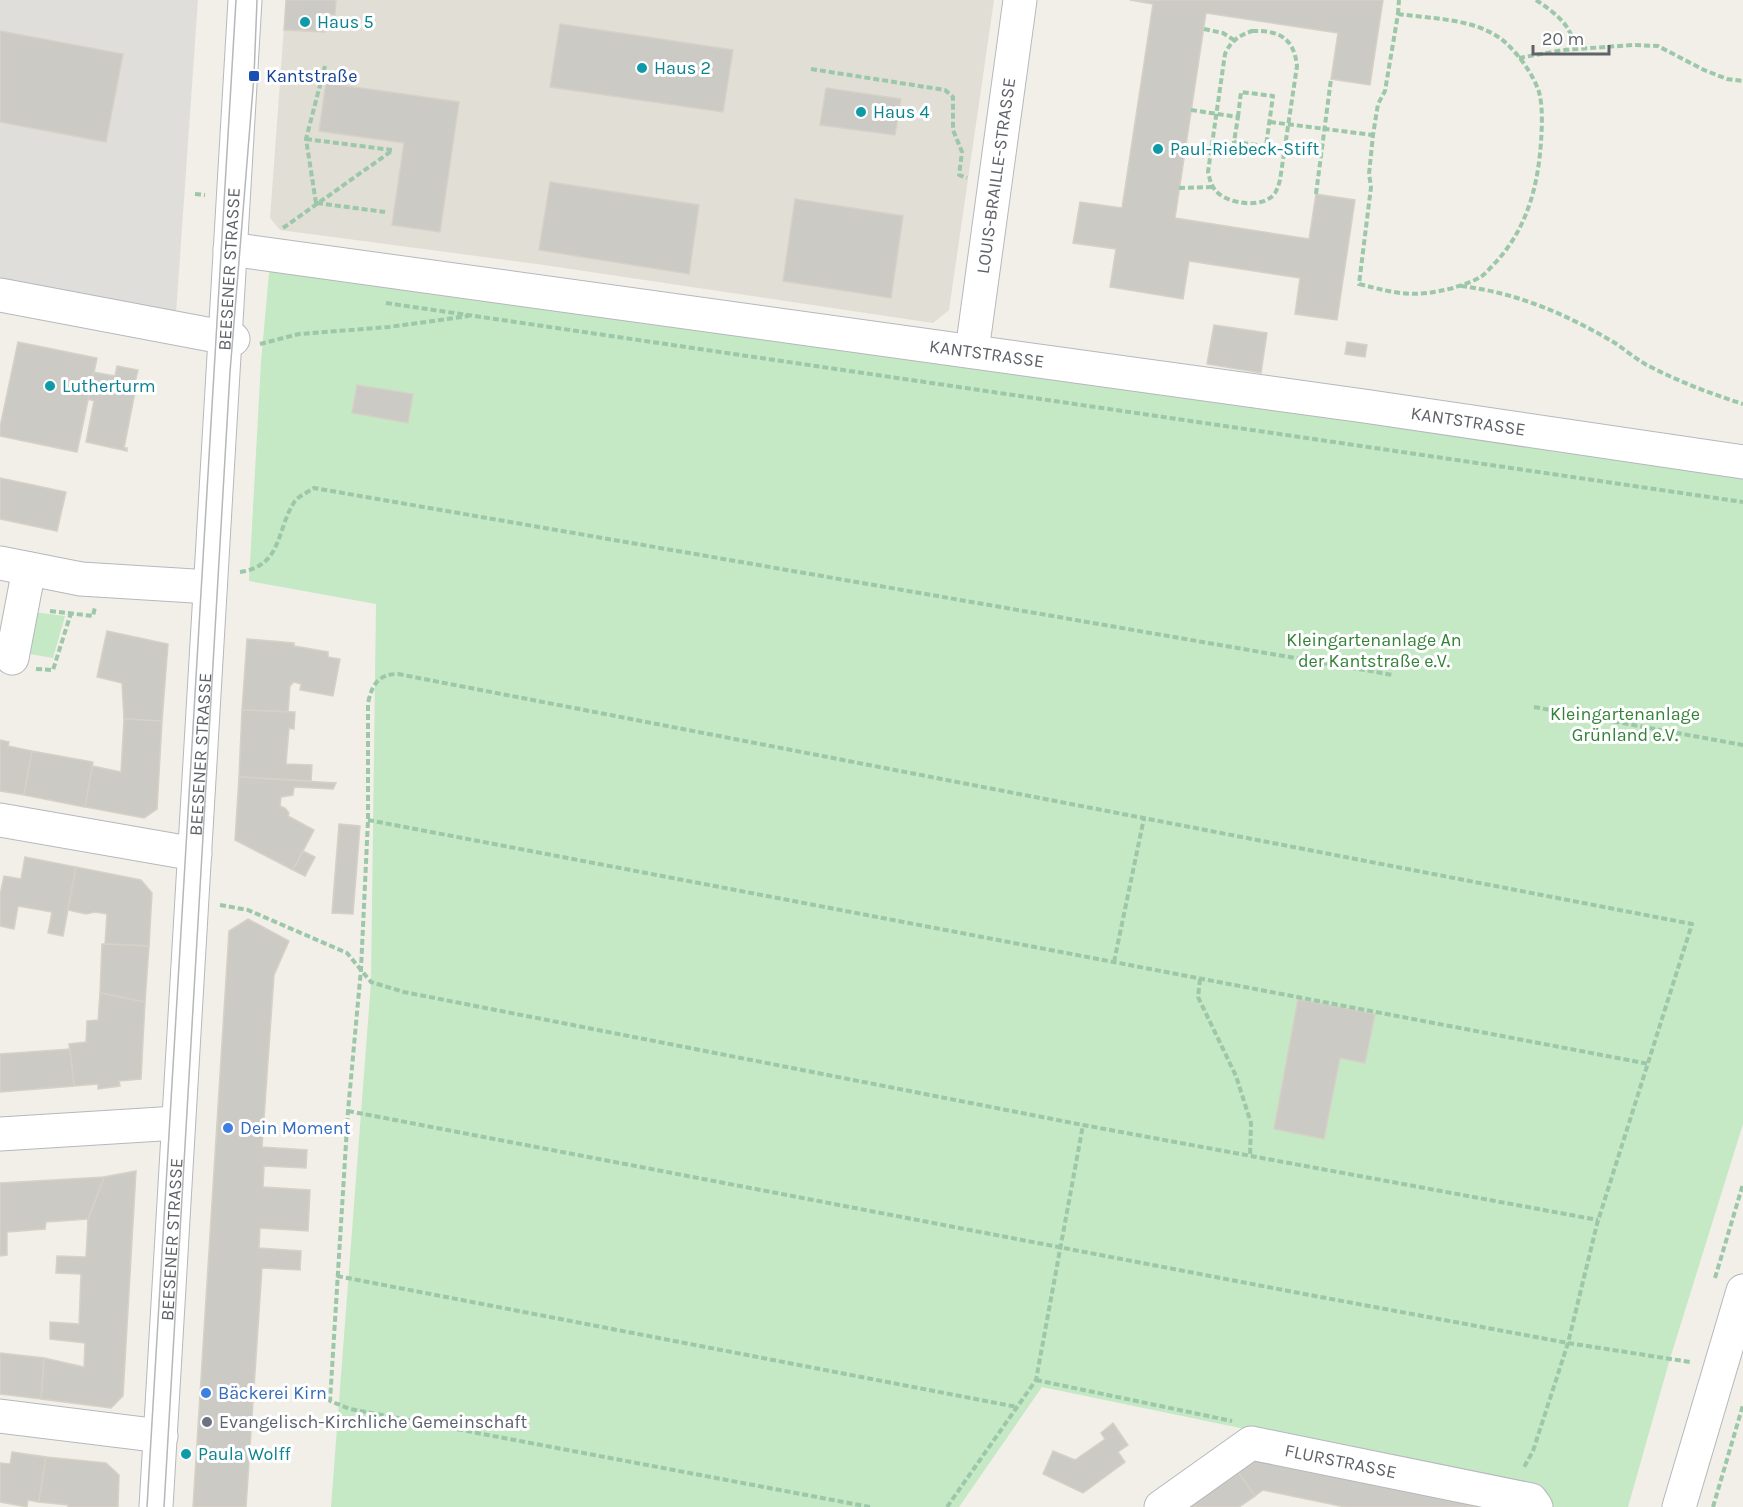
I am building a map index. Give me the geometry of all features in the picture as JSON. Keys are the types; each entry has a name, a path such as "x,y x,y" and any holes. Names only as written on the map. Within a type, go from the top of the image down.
{"street":[{"name":"BEESENER STRASSE","path":"156,1507 177,1123 227,341 230,249 245,0"},
{"name":"LOUIS-BRAILLE-STRASSE","path":"972,351 1020,0"},
{"name":"KANTSTRASSE","path":"230,249 1364,406 1743,462"},
{"path":"0,295 227,341"},
{"path":"21,663 14,566 91,580 211,581"},
{"path":"0,820 195,854"},
{"path":"0,1134 177,1123"},
{"path":"1679,1507 1743,1292"},
{"path":"0,1416 160,1436"},
{"name":"FLURSTRASSE","path":"1161,1507 1251,1443 1531,1500 1536,1507"}],"path":[{"path":"1398,14 1478,26 1505,42 1519,58 1539,92 1542,125 1539,164 1533,195 1521,228 1502,256 1482,276 1460,286 1428,294 1398,294 1359,284 1371,187 1369,174 1373,135 1378,104 1385,91 1399,0"},
{"path":"1536,0 1552,10 1566,24 1573,37 1575,49"},
{"path":"1204,29 1223,33 1234,40"},
{"path":"1252,31 1276,33 1295,51 1297,66 1280,180 1275,193 1267,200 1242,202 1228,200 1210,183 1208,172 1225,54 1234,40 1252,31"},
{"path":"1519,58 1575,49 1633,45 1658,46 1704,70 1727,79 1743,81"},
{"path":"316,203 306,139 325,66"},
{"path":"811,69 945,90 953,97 952,130 962,152 959,175 966,178"},
{"path":"1316,194 1331,79"},
{"path":"1241,92 1273,96 1266,146 1234,142 1238,117 1241,92"},
{"path":"1191,110 1238,117"},
{"path":"1270,122 1373,135"},
{"path":"280,230 393,150 306,139"},
{"path":"1179,188 1214,187"},
{"path":"316,203 385,212"},
{"path":"1460,286 1486,289 1519,297 1553,310 1609,340 1643,363 1710,394 1743,404"},
{"path":"380,302 1743,502"},
{"path":"227,341 258,345 298,334 389,327 474,316"},
{"path":"211,581 245,572 266,562 276,549 296,500 314,488 1393,675"},
{"path":"21,663 53,670 71,613"},
{"path":"870,1507 350,1409 330,1401 348,1111 361,969 368,820 368,703 370,690 387,674 398,674 1692,924 1598,1220 1568,1343 1533,1451 1522,1471 1516,1473"},
{"path":"1534,707 1743,745"},
{"path":"1114,962 1144,818"},
{"path":"368,820 1649,1064"},
{"path":"192,900 199,899 248,910 347,953 371,982 404,992 1083,1125 1598,1220"},
{"path":"1200,979 1198,997 1236,1076 1251,1123 1250,1156"},
{"path":"348,1111 1568,1343 1690,1362"},
{"path":"947,1507 1036,1380 1083,1125"},
{"path":"337,1276 1017,1407"},
{"path":"1036,1380 1242,1423"},
{"path":"1713,1507 1743,1406"}],"shaded area":[{"path":"0,0 198,0 176,314 0,278"},
{"path":"286,0 994,0 949,310 933,323 537,264 280,230 270,218"}],"green space":[{"path":"270,262 1743,477 1743,1124 1669,1362 1628,1507 1550,1507 1540,1490 1042,1387 959,1507 331,1507 371,982 376,604 249,581 261,362"},
{"path":"32,612 65,616 53,658 24,653"}],"building":[{"name":"Haus 5","path":"286,0 336,0 335,15 326,14 325,32 284,30"},
{"name":"Paul-Riebeck-Stift","path":"1130,0 1383,0 1370,85 1331,79 1338,33 1206,13 1175,218 1309,239 1316,194 1355,200 1337,320 1295,314 1300,278 1189,261 1183,299 1110,287 1116,249 1073,243 1080,202 1122,208 1153,4"},
{"name":"Haus 2","path":"560,24 733,50 723,112 550,87"},
{"path":"0,31 123,54 106,142 0,122"},
{"path":"326,83 459,102 440,232 392,225 404,143 319,131"},
{"name":"Haus 4","path":"826,88 901,99 895,135 820,125"},
{"path":"550,182 699,205 689,274 539,250"},
{"path":"795,199 903,216 891,298 783,281"},
{"path":"1214,325 1267,333 1261,373 1207,364"},
{"name":"Lutherturm","path":"18,342 97,358 77,452 0,436"},
{"path":"1347,342 1367,345 1365,357 1345,354"},
{"path":"117,366 138,370 124,448 127,448 127,451 86,442 94,401 88,399 94,372 115,376"},
{"path":"357,385 413,394 408,423 352,413"},
{"path":"0,478 66,492 57,531 0,519"},
{"path":"107,631 168,644 162,721 124,719 122,683 97,677"},
{"path":"247,639 294,643 294,646 328,652 328,657 340,659 333,696 300,690 301,684 294,682 290,686 288,712 242,710"},
{"path":"242,710 295,712 294,729 289,728 286,764 312,765 311,781 239,777"},
{"path":"124,719 162,721 157,809 144,818 85,807 92,766 121,772"},
{"path":"0,740 9,742 8,746 32,751 24,795 0,791"},
{"path":"32,751 93,762 85,807 24,795"},
{"path":"239,777 336,783 333,789 294,787 293,795 281,797 280,806 289,813 288,816 314,830 293,870 235,840"},
{"path":"339,824 360,826 353,914 332,913"},
{"path":"303,851 315,857 305,876 293,870"},
{"path":"25,857 76,867 63,936 48,933 52,912 18,906 14,929 0,926 0,895 4,876 21,879"},
{"path":"76,867 141,880 152,893 149,946 105,944 107,914 95,912 86,914 68,910"},
{"path":"248,919 289,941 274,975 262,1147 307,1150 306,1168 264,1166 263,1187 310,1190 308,1231 260,1228 259,1248 301,1251 300,1270 262,1268 246,1507 193,1507 229,931"},
{"path":"102,944 149,946 145,1002 100,993"},
{"path":"100,993 145,1002 141,1079 119,1081 120,1086 98,1089 98,1084 74,1086 69,1044 86,1042 87,1021 98,1020"},
{"path":"1298,999 1375,1014 1365,1063 1340,1058 1324,1139 1274,1129"},
{"path":"70,1049 74,1086 0,1092 0,1054"},
{"path":"136,1171 123,1396 111,1408 41,1399 44,1358 84,1367 85,1343 50,1339 50,1322 79,1324 81,1274 56,1273 57,1256 86,1257 88,1219 104,1177"},
{"path":"104,1177 88,1219 46,1222 45,1229 7,1232 7,1255 0,1256 0,1183"},
{"path":"0,1353 44,1358 41,1399 0,1394"},
{"path":"1113,1423 1128,1445 1118,1452 1125,1462 1083,1493 1043,1474 1053,1451 1075,1460 1105,1439 1101,1433"},
{"path":"1256,1451 1520,1507 1345,1507 1263,1490 1255,1496 1234,1467"},
{"path":"12,1452 46,1457 39,1502 28,1500 27,1507 0,1502 0,1463 10,1464"},
{"path":"46,1457 106,1463 119,1475 118,1507 68,1507 68,1505 39,1502"},
{"path":"1234,1467 1255,1496 1239,1507 1177,1507"}],"tram line":[{"path":"147,1507 236,0"},
{"path":"164,1507 230,372 254,76 257,0"}],"place":[{"name":"Haus 5","path":"305,22"},
{"name":"Haus 2","path":"642,68"},
{"name":"Kantstraße","path":"254,76"},
{"name":"Haus 4","path":"861,112"},
{"name":"Paul-Riebeck-Stift","path":"1158,149"},
{"name":"Lutherturm","path":"50,386"},
{"name":"Dein Moment","path":"228,1128"},
{"name":"Bäckerei Kirn","path":"206,1393"},
{"name":"Evangelisch-Kirchliche Gemeinschaft","path":"207,1422"},
{"name":"Paula Wolff","path":"186,1454"}],"park label":[{"name":"Kleingartenanlage An der Kantstraße e.V.","path":"1374,650"},
{"name":"Kleingartenanlage Grünland e.V.","path":"1625,724"}]}
